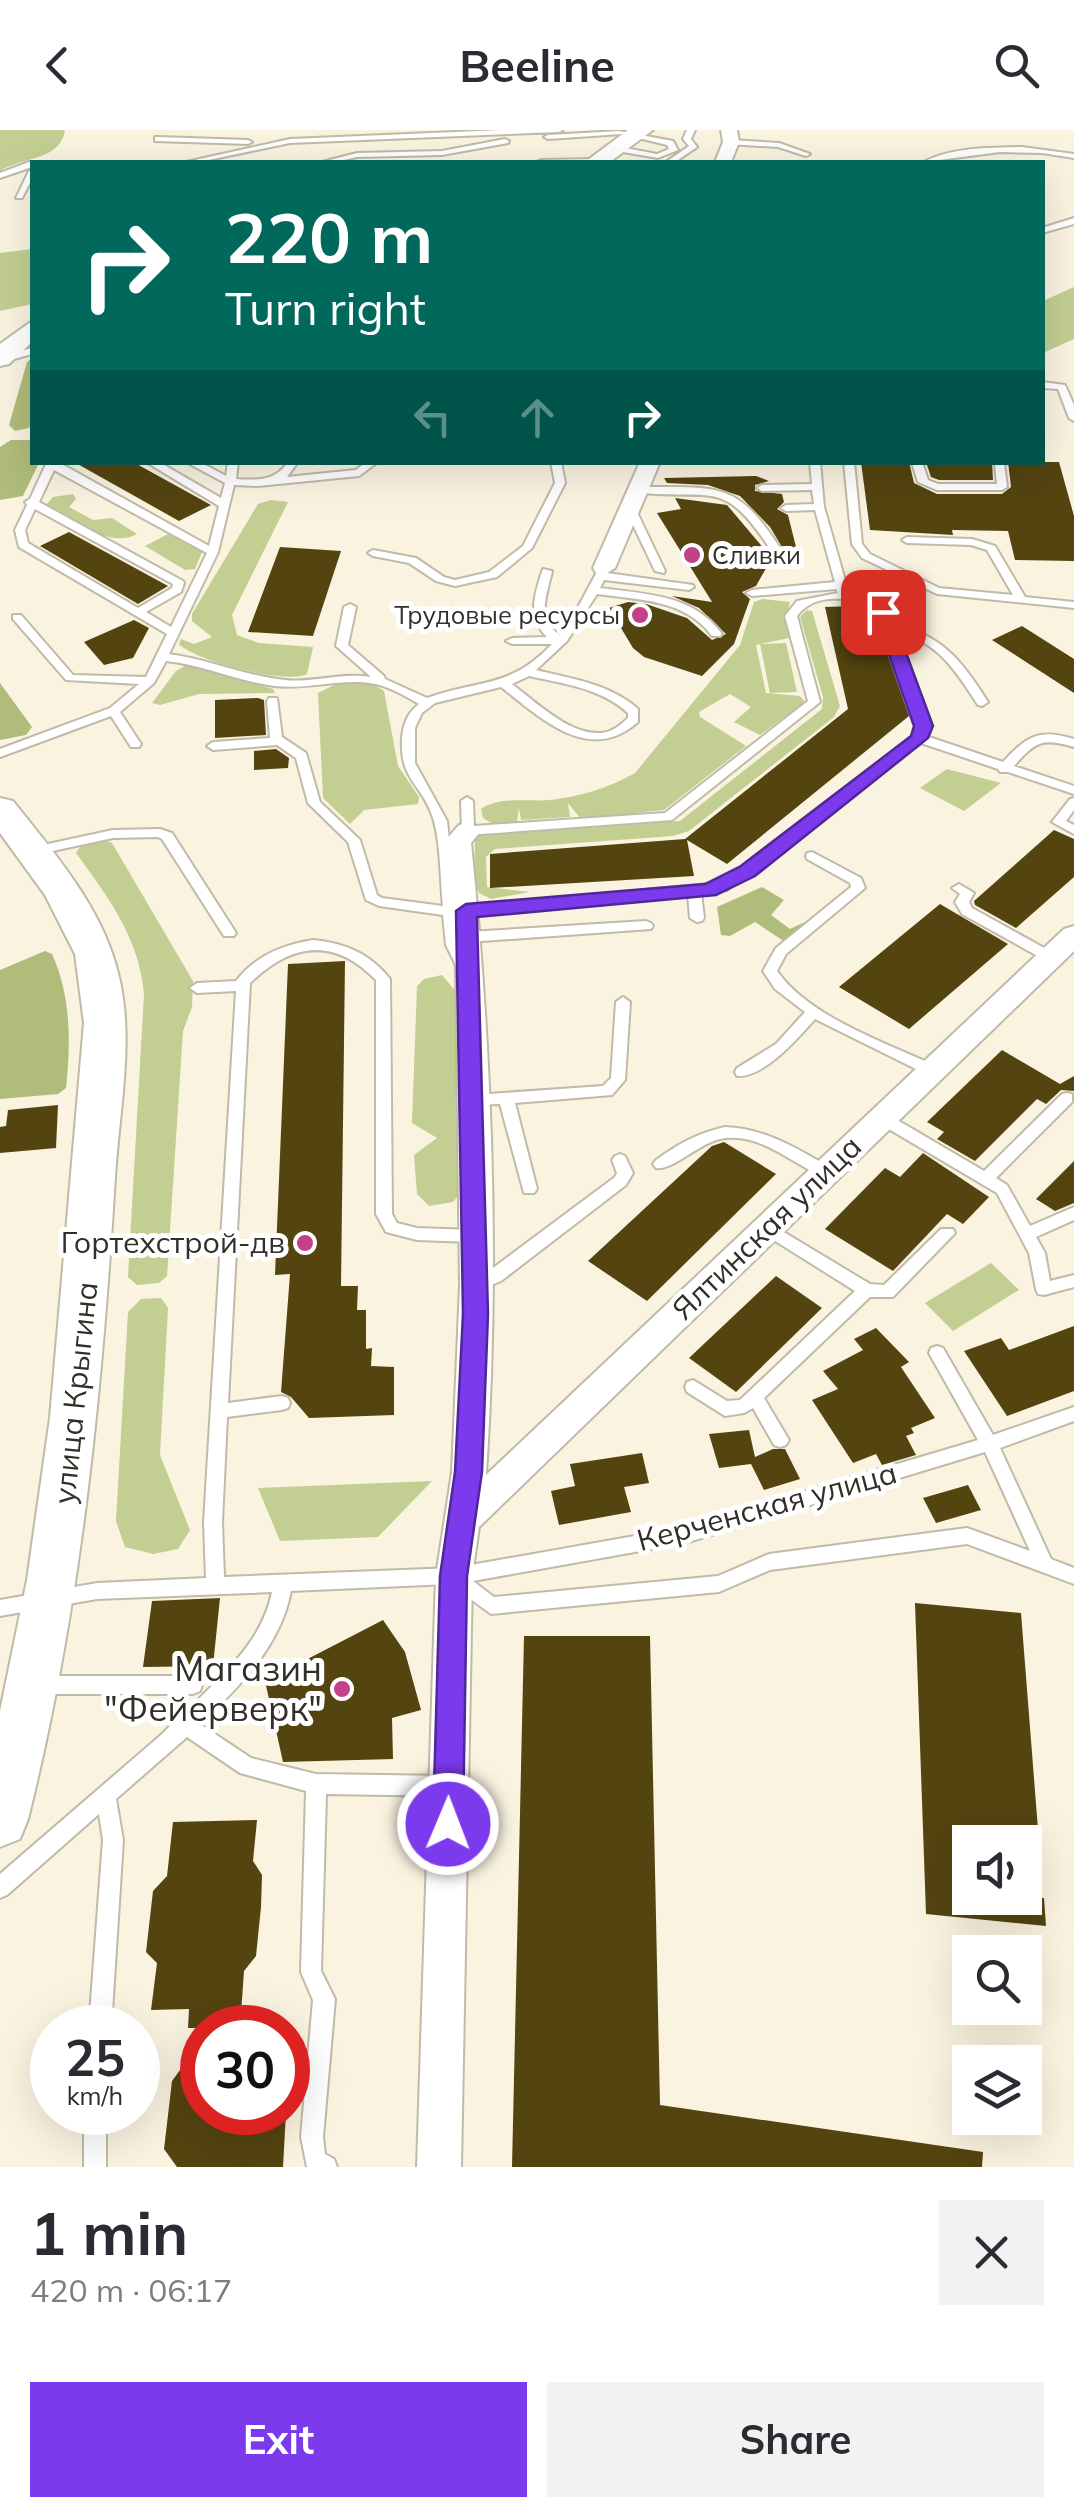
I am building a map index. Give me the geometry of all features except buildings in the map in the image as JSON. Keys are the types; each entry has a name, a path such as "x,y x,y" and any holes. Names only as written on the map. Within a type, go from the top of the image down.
{"main road":[{"path":"601,160 637,140"},
{"name":"улица Крыгина","path":"0,809 34,851 78,922 100,977 102,1046 87,1295 52,1599 35,1685 0,1819"}],"street":[{"path":"599,580 649,465"},
{"path":"439,2167 454,1576 468,1472 476,1285 470,969 462,920 458,841 468,816"},
{"name":"Ялтинская улица","path":"462,1522 1074,935"}],"lane":[{"path":"290,142 303,130"},
{"path":"158,139 261,144 411,133 559,130"},
{"path":"602,130 637,140"},
{"path":"674,160 690,152 691,130"},
{"path":"730,136 779,144 806,154"},
{"path":"335,160 357,155 442,154 524,138 637,140"},
{"path":"198,160 261,144"},
{"path":"934,160 1055,150 1074,156"},
{"path":"434,160 442,154"},
{"path":"0,176 30,165"},
{"path":"19,196 30,177"},
{"path":"1045,229 1072,223"},
{"path":"1045,385 1062,387 1074,418"},
{"path":"51,465 20,530 28,551 173,633"},
{"path":"56,465 212,552"},
{"path":"155,465 225,505"},
{"path":"197,465 230,482 359,473 369,465"},
{"path":"0,753 114,711 150,680 165,656 212,552 233,465"},
{"path":"276,481 292,465"},
{"path":"373,553 412,560 440,579 456,583 494,575 527,548 560,483 557,465"},
{"path":"815,465 819,506 843,591"},
{"path":"849,465 857,544 866,556 937,591 1074,604"},
{"path":"918,465 924,482 937,487 1002,486 1000,465"},
{"path":"762,488 816,487"},
{"path":"660,570 634,500 730,495 756,515 778,553"},
{"path":"30,502 178,583 177,590 137,613"},
{"path":"786,508 819,506"},
{"path":"907,540 972,542 991,548 1022,601"},
{"path":"547,570 538,622 543,632 561,640"},
{"path":"599,580 686,592"},
{"path":"599,580 684,607 707,620 716,634"},
{"path":"462,920 436,804 414,776 407,751 412,718 426,702 505,684 528,672 561,640 599,580"},
{"path":"468,816 668,818 814,702 791,616 801,603 843,591"},
{"path":"462,920 694,892 732,882 919,738 924,726 883,612 871,601 843,591 752,594"},
{"path":"350,607 342,646 380,678 426,702"},
{"path":"17,617 70,678 150,680"},
{"path":"888,629 922,634 944,650 982,702"},
{"path":"512,641 561,640"},
{"path":"165,656 272,682 380,678"},
{"path":"505,684 574,732 590,738 610,736 634,719 634,712 625,702 604,692 528,672"},
{"path":"273,701 278,742"},
{"path":"114,711 136,744"},
{"path":"1004,769 1033,738 1045,736 1074,743"},
{"path":"919,738 1074,790"},
{"path":"213,746 278,742 302,756 314,804 354,840 371,897 378,902 462,920 646,926"},
{"path":"1074,802 1058,822 1074,830"},
{"path":"34,851 114,834 160,832 167,836 228,933"},
{"path":"812,856 858,884 774,960 770,971 774,980 814,1010 933,1071"},
{"path":"959,888 967,893 962,907 967,911 1050,956"},
{"path":"694,892 697,918"},
{"path":"215,1586 219,1411 242,986 255,967 290,949 334,944 349,948 371,964 382,979 384,1214 392,1228 417,1234 474,1236"},
{"path":"198,988 242,986"},
{"path":"474,1100 612,1088 618,1080 622,1002"},
{"path":"742,1072 782,1048 814,1010"},
{"path":"506,1098 529,1188"},
{"path":"987,1178 1067,1098"},
{"path":"882,1118 1002,1189 1037,1253 1044,1289"},
{"path":"661,1164 692,1140 719,1131 757,1136 826,1172"},
{"path":"476,1285 495,1276 621,1181 625,1173 620,1160"},
{"path":"1026,1235 1074,1213"},
{"path":"767,1228 867,1290 880,1294 890,1289 947,1232"},
{"path":"1028,1300 1044,1289 1074,1280"},
{"path":"693,1387 725,1409 744,1406 867,1290"},
{"path":"937,1354 989,1443 1045,1565"},
{"path":"755,1397 780,1440"},
{"path":"219,1411 282,1403"},
{"name":"Керченская улица","path":"0,1608 97,1591 454,1576 685,1534 1074,1414"},
{"path":"454,1576 491,1606 719,1584 769,1562 967,1536 1074,1576"},
{"path":"0,1888 184,1723 260,1646 278,1613 283,1583"},
{"path":"35,1685 193,1684"},
{"path":"184,1723 247,1766 316,1784 448,1786"},
{"path":"316,1784 311,1972 324,1999 312,2137 315,2160 326,2167"},
{"path":"102,2005 113,1840 106,1795"},
{"path":"94,2135 95,2167"}],"green space":[{"path":"0,130 65,131 48,153 0,171"},
{"path":"30,249 30,304 0,311 0,253"},
{"path":"1074,287 1074,339 1045,352 1045,300"},
{"path":"30,360 30,425 15,431 9,425"},
{"path":"11,440 30,440 30,465 38,465 23,496 0,500 0,447"},
{"path":"73,494 76,499 69,507 93,520 112,518 137,534 126,538 103,535 46,505 53,497"},
{"path":"271,500 288,502 232,615 237,635 259,643 313,647 307,674 296,677 241,669 202,657 179,644 181,639 194,644 212,637 192,621 192,614 258,504"},
{"path":"168,534 202,552 195,569 185,570 145,546"},
{"path":"754,602 790,602 786,616 789,638 756,645 766,693 800,696 805,702 760,735 734,722 751,707 730,694 699,712 700,717 746,746 664,810 581,819 568,803 570,817 521,820 519,808 517,822 493,824 483,818 481,809 497,802 573,796 635,773 740,645"},
{"path":"807,610 812,611 840,706 834,717 689,831 673,836 495,849 486,857 487,887 530,892 491,899 479,893 474,882 475,836 680,821 822,709 823,697 800,617"},
{"path":"786,643 797,692 770,693 760,644"},
{"path":"188,664 273,689 275,693 199,694 160,705 152,703 176,671"},
{"path":"0,683 32,727 26,735 0,740"},
{"path":"338,683 373,684 384,691 398,766 419,797 418,804 364,810 350,824 323,798 318,693"},
{"path":"947,769 1001,783 964,811 920,788"},
{"path":"103,839 112,843 193,981 192,1007 183,1031 167,1276 159,1283 137,1285 128,1277 144,994 129,936 76,853 81,845"},
{"path":"762,887 784,900 771,915 790,929 816,917 785,942 755,922 730,936 721,935 717,907"},
{"path":"45,951 52,954 66,1003 66,1088 58,1094 0,1099 0,970"},
{"path":"442,975 456,992 460,1193 453,1202 429,1206 417,1194 414,1155 437,1138 412,1123 417,986 424,979"},
{"path":"991,1263 1019,1290 953,1331 925,1303"},
{"path":"161,1298 168,1308 160,1455 190,1530 178,1549 153,1554 125,1547 116,1521 128,1312 141,1299"},
{"path":"432,1481 378,1537 280,1541 258,1488"}],"place":[{"name":"Сливки","path":"692,555"},
{"name":"Трудовые ресурсы","path":"640,615"},
{"name":"Гортехстрой-дв","path":"305,1243"},
{"name":"Магазин \"Фейерверк\"","path":"342,1689"}],"route":[{"path":"448,1824 454,1576 468,1472 476,1285 466,911 709,890 748,871 919,738 924,726 883,612"}]}
